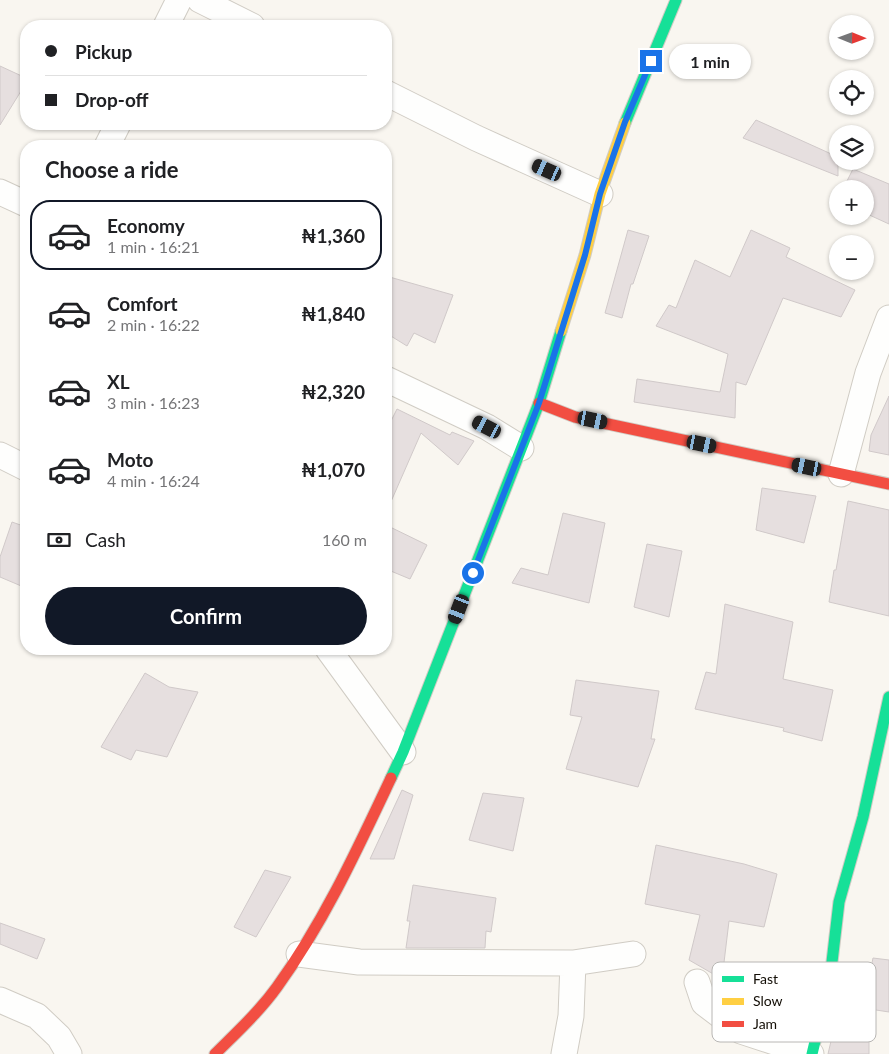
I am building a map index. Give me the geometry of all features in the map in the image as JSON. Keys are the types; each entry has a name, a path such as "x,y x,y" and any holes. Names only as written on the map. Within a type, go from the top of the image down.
{"street":[{"path":"169,20 179,0"},
{"path":"200,0 240,20"},
{"path":"215,1054 259,1010 278,986 329,906 353,860 403,752 539,403 585,255 600,194 625,122 676,0"},
{"path":"392,96 476,138 600,194"},
{"path":"0,192 20,201"},
{"path":"841,474 868,373 889,318"},
{"path":"392,382 487,427 521,448"},
{"path":"539,403 575,417 889,484"},
{"path":"0,455 20,465"},
{"path":"332,655 403,752"},
{"path":"832,962 839,902 863,817 889,697"},
{"path":"299,954 359,962 573,963 633,954"},
{"path":"564,1054 571,1016 573,963"},
{"path":"697,982 704,1003 712,1009"},
{"path":"0,1000 37,1016 59,1037 69,1054"},
{"path":"774,1042 811,1054"}],"building":[{"path":"0,66 20,75 20,93 0,125"},
{"path":"756,120 829,153 829,170 838,170 838,176 743,138"},
{"path":"852,170 855,170 889,184 889,224 874,217 874,180 848,180"},
{"path":"628,230 649,236 633,284 631,284 622,318 605,313"},
{"path":"751,230 790,248 786,257 829,278 829,280 834,280 855,290 841,317 783,298 746,385 736,382 735,418 634,402 637,379 720,392 728,354 656,326 669,305 676,308 695,260 730,277"},
{"path":"392,278 453,295 435,343 414,333 407,346 392,337"},
{"path":"889,396 889,455 869,451 871,435"},
{"path":"397,409 450,435 452,432 474,441 458,465 421,433 392,499 392,419"},
{"path":"762,488 816,496 804,543 756,530"},
{"path":"848,501 889,510 889,616 829,602"},
{"path":"563,513 605,523 589,603 512,583 521,568 548,575"},
{"path":"12,522 20,525 20,585 0,577 0,557"},
{"path":"392,528 427,545 410,579 392,572"},
{"path":"647,544 682,551 669,617 634,607"},
{"path":"725,604 793,622 783,679 833,690 822,741 783,731 784,728 695,709 706,672 716,674"},
{"path":"145,673 169,687 198,692 167,757 136,750 131,760 101,747"},
{"path":"576,680 659,691 651,739 655,739 638,787 566,769 582,717 570,715"},
{"path":"402,790 413,795 394,859 370,859"},
{"path":"483,793 524,798 513,851 469,840"},
{"path":"656,845 744,864 777,874 764,927 729,921 724,962 712,962 712,973 689,960 700,915 645,904"},
{"path":"265,870 291,877 256,937 234,927"},
{"path":"413,885 496,898 491,932 486,931 485,948 406,948 410,921 407,921"},
{"path":"0,923 45,939 37,959 0,944"},
{"path":"873,958 889,960 889,1012 876,1010 876,962 872,962"},
{"path":"831,1042 869,1042 869,1054 828,1054"}],"traffic: fast":[{"path":"625,123 676,0"},
{"path":"391,778 403,752 539,403 561,331"},
{"path":"832,962 839,902 863,817 889,697"},
{"path":"812,1054 815,1042"}],"traffic: slow":[{"path":"561,331 585,255 600,194 625,123"}],"traffic: jam":[{"path":"539,403 575,417 889,484"},
{"path":"215,1054 263,1005 310,937 339,885 391,778"}],"route":[{"path":"473,573 539,403 585,255 600,194 625,122 651,61"}]}
